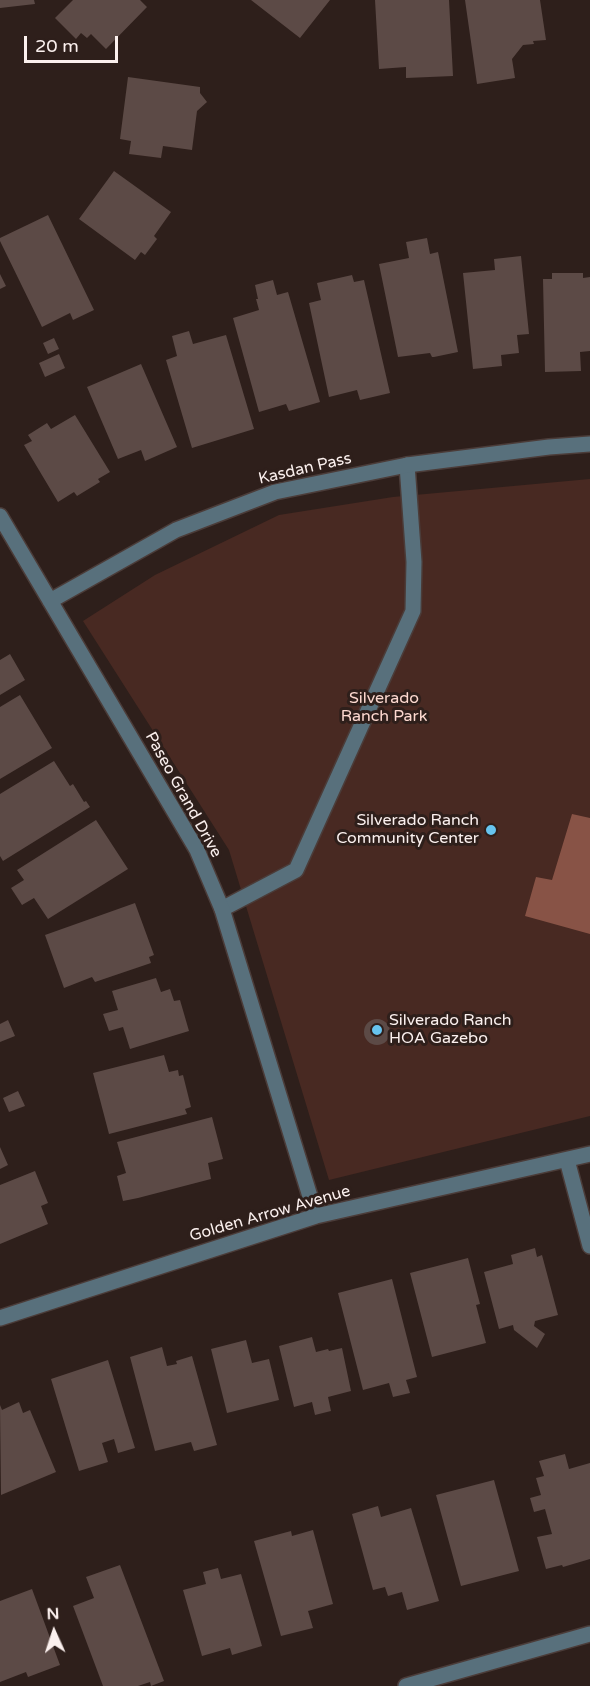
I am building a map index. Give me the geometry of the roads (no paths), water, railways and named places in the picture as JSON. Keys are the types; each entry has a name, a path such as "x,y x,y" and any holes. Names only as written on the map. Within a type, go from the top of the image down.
{"street":[{"name":"Kasdan Pass","path":"50,601 176,530 274,492 407,465 590,444"},
{"path":"222,909 296,870 413,611 414,562 407,465"},
{"name":"Paseo Grand Drive","path":"0,516 197,850 222,909 316,1216"},
{"name":"Golden Arrow Avenue","path":"0,1318 316,1216 590,1154"},
{"path":"567,1160 590,1246"},
{"path":"406,1686 590,1634"}],"place":[{"name":"Silverado Ranch Community Center","path":"491,830"},
{"name":"Silverado Ranch HOA Gazebo","path":"377,1030"}],"park label":[{"name":"Silverado Ranch Park","path":"384,708"}]}
